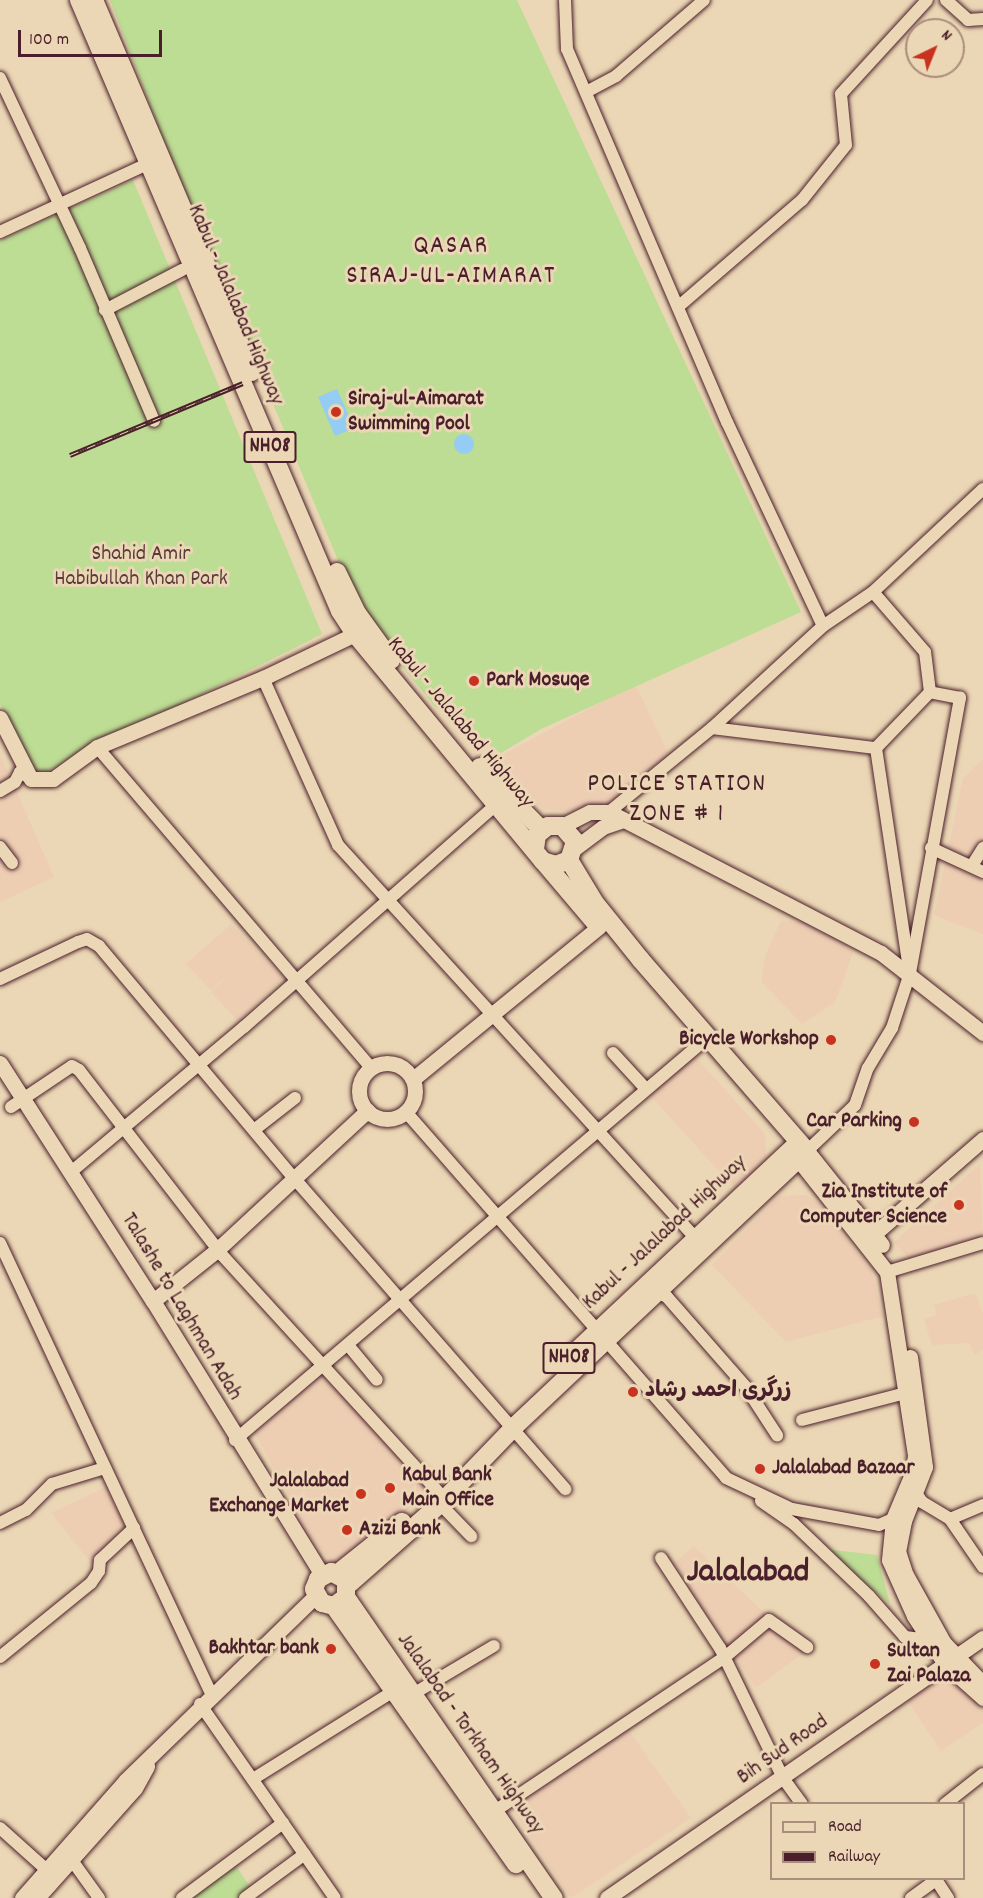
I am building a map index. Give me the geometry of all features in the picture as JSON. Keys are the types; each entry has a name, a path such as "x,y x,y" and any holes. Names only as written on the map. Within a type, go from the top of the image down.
{"highway":[{"name":"Kabul - Jalalabad Highway","path":"79,0 154,161 357,613 383,651 488,777 542,830"},
{"name":"Kabul - Jalalabad Highway","path":"94,0 154,161 340,611 355,634 599,927 700,1044 799,1151 600,1335 441,1498 337,1587"},
{"path":"572,854 556,865 539,855 542,830 562,826 573,835 572,854 595,903 799,1151"},
{"name":"Kabul - Jalalabad Highway","path":"600,1335 656,1292 699,1243"},
{"path":"316,1595 322,1603 337,1587"},
{"name":"Jalalabad - Torkham Highway","path":"337,1587 394,1691 540,1898"},
{"name":"Jalalabad - Torkham Highway","path":"337,1587 554,1898"}],"main road":[{"path":"0,718 5,743 31,779 53,779 97,747 263,678 355,634"},
{"path":"562,826 590,812 609,812 881,953 910,973 983,1033"},
{"path":"572,854 603,827 623,820"},
{"path":"412,1079 599,927"},
{"name":"Talashe to Laghman Adah","path":"0,1063 153,1301 235,1440 337,1587"},
{"path":"391,1064 412,1079 415,1096 406,1112 387,1119 367,1111 362,1103 360,1084 371,1068 391,1064"},
{"path":"153,1301 217,1250 367,1111"},
{"path":"870,1237 983,1139"},
{"path":"799,1151 870,1237 892,1271 925,1447 926,1467 916,1493 898,1520 898,1551 901,1565 950,1661 983,1684"},
{"path":"892,1271 915,1456 889,1560 930,1640 983,1698"},
{"path":"22,1898 211,1692 316,1595"},
{"name":"Bih Sud Road","path":"607,1898 983,1638"},
{"path":"37,1898 135,1788 154,1753"}],"street":[{"path":"565,0 567,49 588,91 728,422 823,626"},
{"path":"588,91 616,76 704,0"},
{"path":"679,306 802,200 846,145 841,94 927,0"},
{"path":"946,0 968,20 983,19"},
{"path":"0,78 3,91 60,204 154,421"},
{"path":"0,232 154,161"},
{"path":"105,310 182,270"},
{"path":"609,812 712,728 823,626 873,592 983,489"},
{"path":"873,592 925,652 930,692"},
{"path":"263,678 338,844 391,899 492,1015 699,1243"},
{"path":"876,748 930,692"},
{"path":"799,1151 855,1105 868,1068 892,1028 910,973 960,698 930,692"},
{"path":"712,728 876,748"},
{"path":"97,747 371,1068"},
{"path":"876,748 910,973"},
{"path":"0,791 15,782 20,772 31,779"},
{"path":"71,1172 391,899 496,805"},
{"path":"0,847 12,863"},
{"path":"931,848 978,868 983,848"},
{"path":"0,979 87,939 99,946 294,1178 512,1424 565,1489"},
{"path":"235,1440 700,1044"},
{"path":"613,1053 646,1089"},
{"path":"11,1107 23,1096 72,1066 79,1070 217,1250 321,1368 441,1498 471,1536"},
{"path":"254,1130 295,1098"},
{"path":"406,1112 496,1218 726,1478 794,1524 870,1596 905,1637 930,1640"},
{"path":"892,1271 983,1243"},
{"path":"0,1244 211,1692"},
{"path":"656,1292 667,1298 730,1368 777,1435"},
{"path":"348,1345 377,1380"},
{"path":"802,1420 906,1394"},
{"path":"0,1523 27,1510 52,1484 105,1468"},
{"path":"726,1478 792,1509 879,1526 898,1520"},
{"path":"916,1493 922,1502 950,1519 983,1567"},
{"path":"950,1519 983,1505"},
{"path":"0,1657 91,1582 99,1571 100,1560 134,1528"},
{"path":"662,1558 725,1657 783,1778 801,1802"},
{"path":"495,1811 725,1657 769,1620 807,1647"},
{"path":"413,1694 494,1646"},
{"path":"253,1779 394,1691"},
{"path":"200,1704 335,1898"},
{"path":"946,1802 983,1774"},
{"path":"182,1898 283,1823"},
{"path":"0,1828 48,1871"},
{"path":"244,1898 305,1854"},
{"path":"71,1859 99,1898"},
{"path":"911,1898 935,1880"},
{"path":"937,1880 948,1898"}],"shaded area":[{"path":"635,684 667,751 658,768 614,805 565,811 545,809 515,789 497,758"},
{"path":"0,754 54,877 0,902"},
{"path":"983,759 983,934 934,915 963,778"},
{"path":"781,921 816,923 853,953 835,1002 802,1024 761,981 765,956"},
{"path":"231,924 283,978 238,1021 211,992 235,968 211,990 186,964"},
{"path":"693,1054 765,1134 766,1158 737,1191 647,1092"},
{"name":"Zia Institute of Computer Science","path":"980,1164 983,1242 912,1262 894,1242"},
{"path":"806,1195 820,1204 872,1272 883,1316 786,1342 712,1265 779,1196"},
{"path":"975,1293 983,1313 983,1349 975,1355 969,1343 932,1345 924,1319 937,1315 934,1305"},
{"path":"312,1361 432,1490 338,1569 295,1520 290,1498 252,1428"},
{"path":"106,1487 128,1527 92,1564 51,1513"},
{"path":"694,1546 805,1652 756,1688 674,1563"},
{"path":"945,1670 983,1708 983,1723 941,1751 905,1697"},
{"path":"627,1728 691,1818 571,1898 510,1806"}],"green space":[{"path":"110,0 517,0 801,612 541,729 501,753 435,707 396,659 347,582 162,136"},
{"name":"Shahid Amir Habibullah Khan Park","path":"133,180 322,634 33,778 0,704 0,240"},
{"path":"824,1549 877,1555 890,1604"},
{"path":"233,1862 251,1888 237,1898 183,1898"}],"water":[{"name":"Siraj-ul-Aimarat Swimming Pool","path":"337,389 354,428 335,436 318,397"},
{"path":"464,434 471,437 474,444 471,451 464,454 457,451 454,444 457,437"}],"railway":[{"path":"70,455 243,383"}],"place":[{"name":"Siraj-ul-Aimarat Swimming Pool","path":"336,412"},
{"name":"Park Mosuqe","path":"474,681"},
{"name":"Bicycle Workshop","path":"831,1040"},
{"name":"Car Parking","path":"914,1122"},
{"name":"Zia Institute of Computer Science","path":"959,1205"},
{"name":"زرگری احمد رشاد","path":"633,1392"},
{"name":"Jalalabad Bazaar","path":"760,1469"},
{"name":"Kabul Bank Main Office","path":"390,1488"},
{"name":"Jalalabad Exchange Market","path":"361,1494"},
{"name":"Azizi Bank","path":"347,1530"},
{"name":"Bakhtar bank","path":"331,1649"},
{"name":"Sultan Zai Palaza","path":"875,1664"}],"district":[{"name":"QASAR SIRAJ-UL-AIMARAT","path":"451,262"},
{"name":"POLICE STATION ZONE # 1","path":"677,800"},
{"name":"Jalalabad","path":"748,1574"}]}
